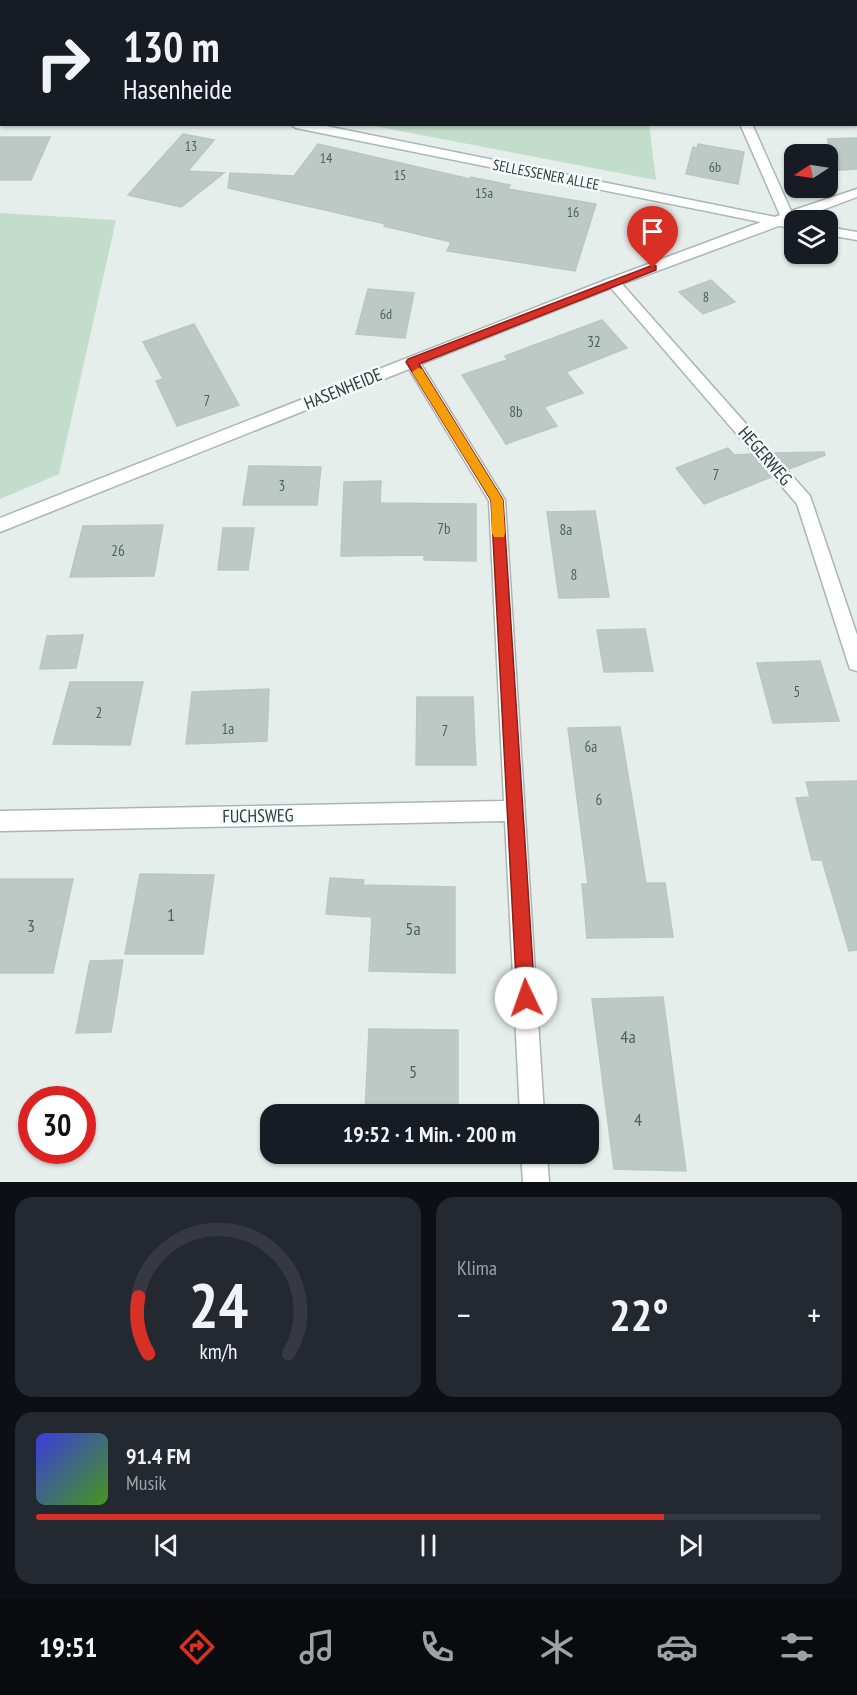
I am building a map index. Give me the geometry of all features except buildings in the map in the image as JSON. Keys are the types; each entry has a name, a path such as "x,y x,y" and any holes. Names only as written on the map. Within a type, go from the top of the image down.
{"street":[{"name":"SELLESSENER ALLEE","path":"306,126 773,222 784,221"},
{"path":"747,126 786,210"},
{"path":"815,210 857,193"},
{"name":"HASENHEIDE","path":"0,525 613,282 708,249 773,222"},
{"path":"838,233 857,236"},
{"name":"HEGERWEG","path":"613,282 804,501 857,663"},
{"path":"412,362 497,500 531,1104"},
{"name":"FUCHSWEG","path":"0,821 515,812"},
{"path":"535,1164 536,1182"}],"green space":[{"path":"374,126 649,126 656,180"},
{"path":"0,213 116,220 59,474 0,499"}],"slow traffic":[{"path":"418,372 497,500 499,533"}],"route":[{"path":"526,998 497,500 412,362 653,268"}]}
